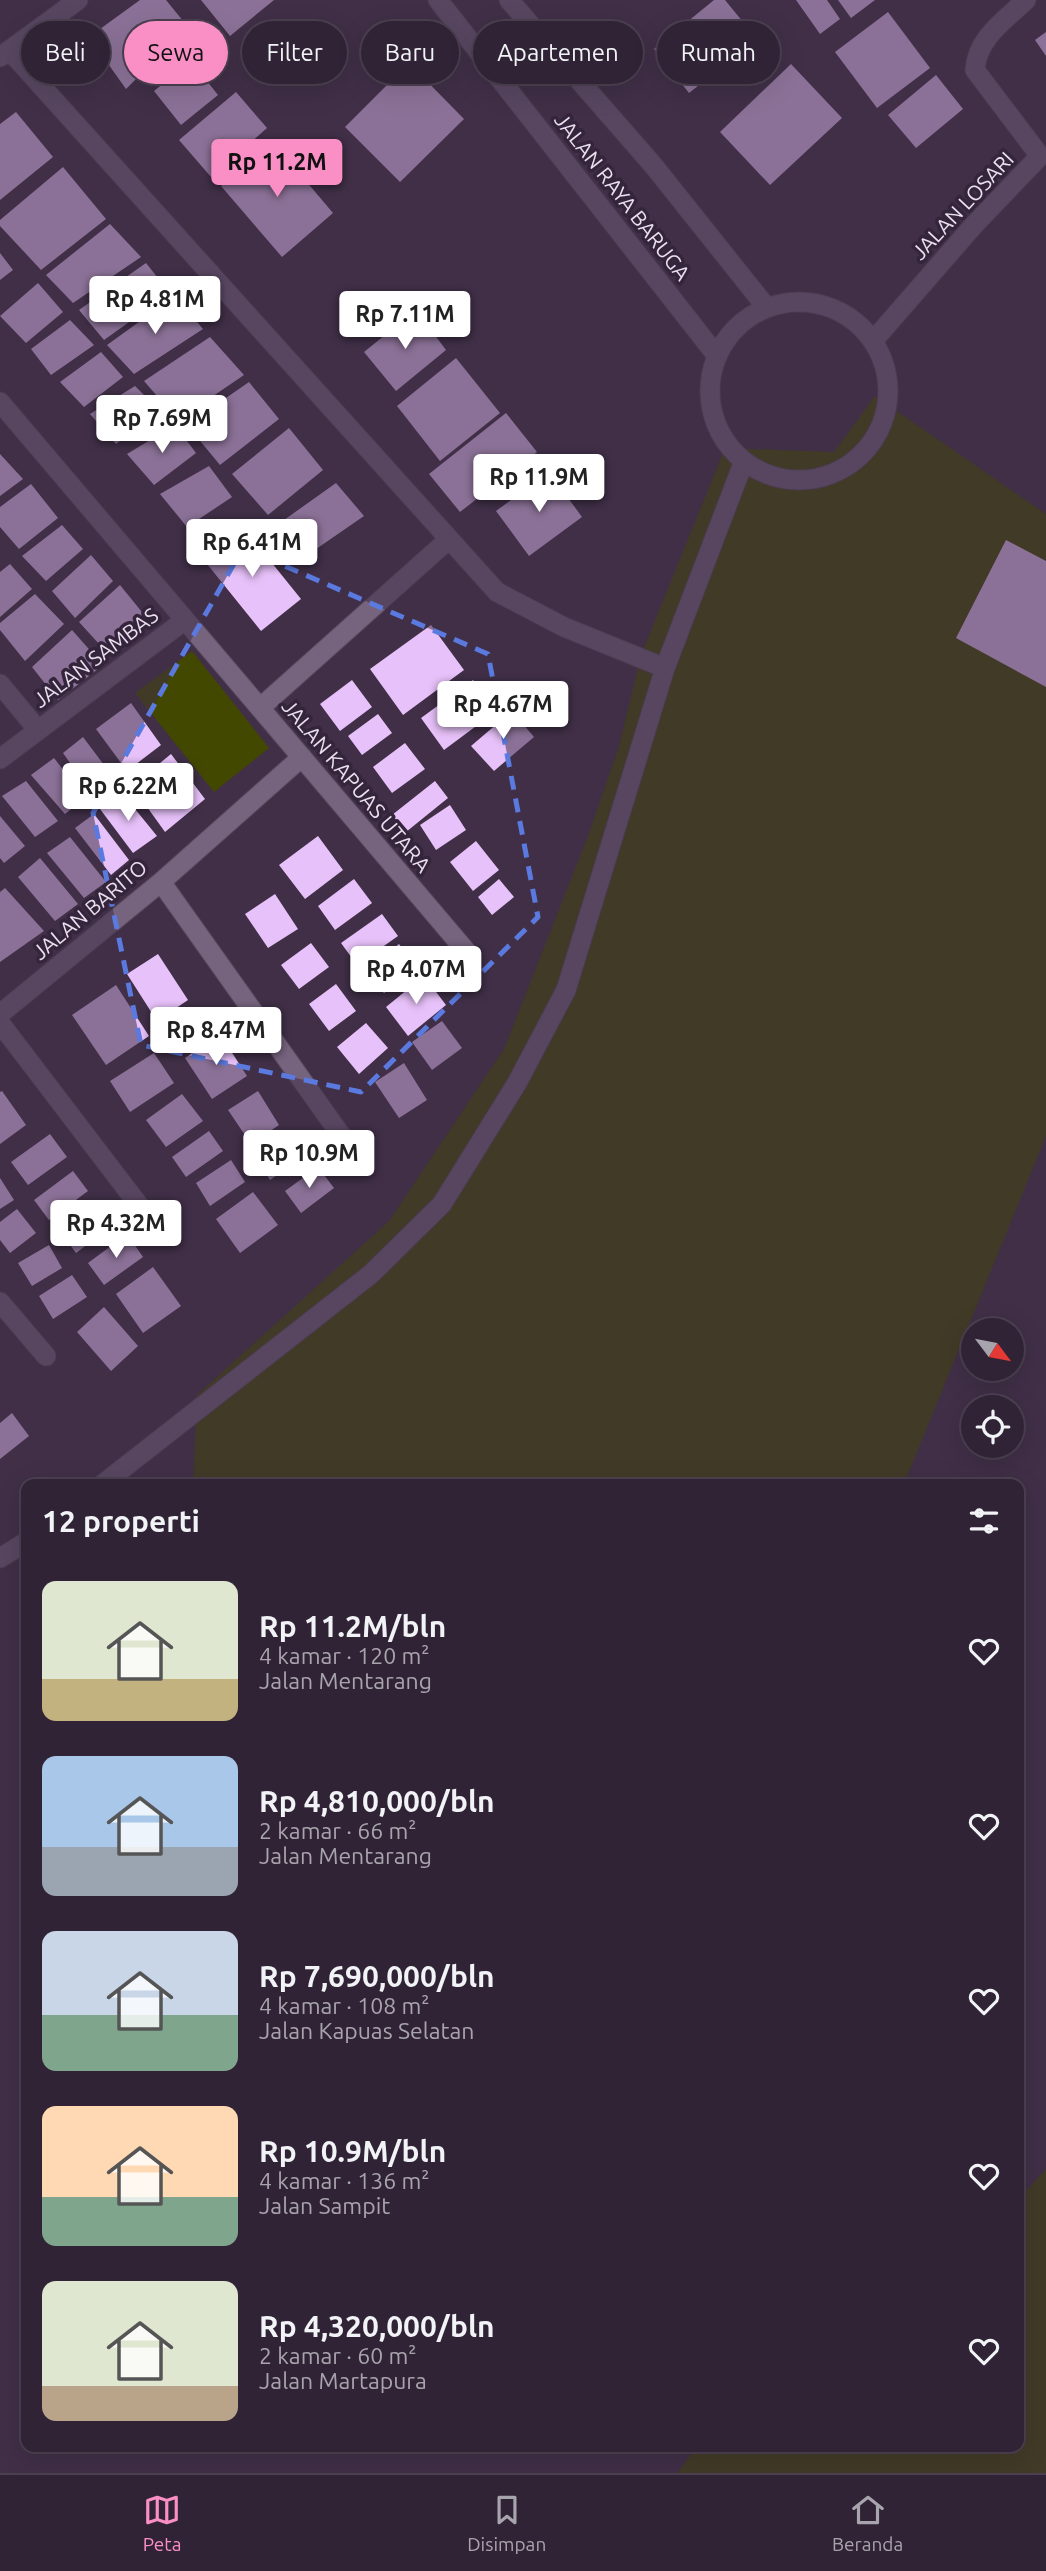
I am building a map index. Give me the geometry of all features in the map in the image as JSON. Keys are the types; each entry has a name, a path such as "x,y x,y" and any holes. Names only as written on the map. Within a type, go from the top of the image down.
{"street":[{"path":"78,0 5,54 497,592 564,627 665,668"},
{"name":"JALAN RAYA BARUGA","path":"439,0 717,356"},
{"name":"JALAN RAYA BARUGA","path":"509,0 653,165 767,308"},
{"name":"JALAN LOSARI","path":"873,341 974,225 1043,159 975,69 976,54 986,39 1026,0"},
{"path":"806,301 844,313 873,341 885,369 887,400 877,432 856,459 834,472 809,479 775,477 744,461 730,448 712,414 709,394 717,356 737,326 767,308 806,301"},
{"path":"0,402 260,708"},
{"path":"109,1479 371,1274 442,1204 517,1083 566,990 665,668 744,461"},
{"name":"JALAN KAPUAS UTARA","path":"448,540 260,708 471,957"},
{"name":"JALAN SAMBAS","path":"0,759 185,620"},
{"path":"0,684 38,730"},
{"name":"JALAN BARITO","path":"0,1014 161,882 302,757"},
{"path":"161,882 348,1145"},
{"path":"0,1023 157,1229"},
{"path":"0,1302 46,1356"},
{"path":"0,1558 21,1545"}],"highlighted area":[{"path":"243,548 488,654 538,917 361,1092 141,1045 93,813"}],"shaded area":[{"path":"875,396 1046,514 1046,1136 972,1318 961,1318 961,1344 906,1479 193,1479 197,1395 389,1221 504,1049 588,836 619,746 641,655 725,448 834,452"},
{"path":"192,651 269,748 214,792 135,693"},
{"path":"1046,2169 1046,2473 677,2473 693,2452 1024,2452 1024,2193"}],"building":[{"path":"140,0 166,0 183,21 124,21 124,84 131,84 126,89 110,67 110,22"},
{"path":"201,0 274,0 248,21 242,21 242,26 230,36 228,21 218,21"},
{"path":"714,0 725,0 742,21 688,21"},
{"path":"796,0 827,0 840,19 820,34"},
{"path":"838,0 875,0 851,18"},
{"path":"888,12 930,68 877,108 835,52"},
{"path":"1046,32 1046,56 1035,40"},
{"path":"791,64 842,118 770,185 720,132 770,84 780,84 780,75"},
{"path":"936,75 963,109 916,148 888,115"},
{"path":"163,84 209,84 218,95 181,125 154,91"},
{"path":"388,84 430,84 464,119 400,182 345,127"},
{"path":"682,84 700,84 689,93"},
{"path":"236,92 267,128 211,177 179,140"},
{"path":"16,112 53,157 0,200 0,124"},
{"path":"272,141 333,213 282,257 221,186"},
{"path":"63,167 106,219 41,270 0,226 0,220"},
{"path":"110,224 141,257 73,303 46,275"},
{"path":"0,253 13,270 0,280"},
{"path":"146,263 170,293 104,340 79,310"},
{"path":"38,283 63,312 26,343 0,316"},
{"path":"175,296 203,329 134,374 107,345"},
{"path":"416,310 446,350 396,391 364,352"},
{"path":"70,320 94,345 51,375 31,349"},
{"path":"210,337 244,375 178,420 144,381"},
{"path":"101,352 123,377 84,407 60,382"},
{"path":"456,358 500,413 440,461 397,406"},
{"path":"249,382 279,419 220,465 187,425"},
{"path":"135,386 160,411 116,444 90,414"},
{"path":"506,413 537,452 460,512 429,474"},
{"path":"175,425 196,453 154,485 127,454"},
{"path":"289,428 323,470 268,515 232,474"},
{"path":"0,454 23,479 0,496"},
{"path":"209,466 232,497 187,527 160,494"},
{"path":"549,472 582,517 529,556 496,511"},
{"path":"336,483 364,516 306,556 277,525"},
{"path":"31,484 58,518 19,549 0,527 0,507"},
{"path":"62,525 83,549 46,581 22,556"},
{"path":"243,527 301,599 261,631 203,559"},
{"path":"1006,540 1046,561 1046,687 956,638"},
{"path":"91,555 113,581 75,618 52,591"},
{"path":"10,564 32,589 0,617 0,572"},
{"path":"120,585 150,622 110,656 79,622"},
{"path":"35,594 64,624 25,661 0,630 0,623"},
{"path":"431,625 464,670 403,715 370,669"},
{"path":"72,630 103,665 58,700 32,667"},
{"path":"352,680 372,707 340,731 320,704"},
{"path":"473,680 495,712 444,750 421,718"},
{"path":"131,703 161,745 127,771 96,729"},
{"path":"512,711 534,737 494,771 471,746"},
{"path":"378,714 392,733 362,755 348,736"},
{"path":"83,737 113,777 92,794 63,753"},
{"path":"405,743 425,769 392,793 373,767"},
{"path":"171,754 205,799 165,832 132,786"},
{"path":"54,758 85,798 65,814 31,775"},
{"path":"26,781 58,821 35,837 2,796"},
{"path":"435,781 448,798 406,832 392,815"},
{"path":"122,793 157,836 133,853 100,809"},
{"path":"450,805 466,830 436,850 420,825"},
{"path":"94,814 129,860 111,875 75,828"},
{"path":"0,816 25,846 4,863 0,858"},
{"path":"318,836 343,870 305,899 279,865"},
{"path":"70,837 106,882 84,898 47,853"},
{"path":"476,841 499,870 473,891 450,862"},
{"path":"40,858 78,904 55,921 18,877"},
{"path":"354,879 372,903 335,930 318,906"},
{"path":"499,879 514,897 492,915 478,897"},
{"path":"5,888 44,931 0,962 0,892"},
{"path":"275,894 298,929 268,948 245,914"},
{"path":"382,914 398,936 357,965 341,943"},
{"path":"311,943 329,967 299,989 281,965"},
{"path":"399,944 417,967 384,993 366,970"},
{"path":"158,954 188,1000 157,1021 127,974"},
{"path":"424,976 446,1005 408,1036 386,1007"},
{"path":"336,984 356,1011 329,1031 309,1004"},
{"path":"116,985 149,1036 106,1065 72,1015"},
{"path":"442,1021 462,1048 432,1070 412,1042"},
{"path":"366,1023 388,1048 359,1074 337,1047"},
{"path":"220,1034 247,1076 212,1099 185,1058"},
{"path":"154,1053 174,1083 130,1112 110,1081"},
{"path":"404,1063 427,1100 399,1118 375,1082"},
{"path":"2,1091 26,1125 0,1144 0,1092"},
{"path":"258,1091 279,1125 251,1144 228,1110"},
{"path":"182,1094 203,1121 166,1147 146,1120"},
{"path":"209,1131 223,1151 186,1177 172,1157"},
{"path":"50,1134 67,1157 28,1185 11,1162"},
{"path":"293,1136 306,1155 270,1180 257,1159"},
{"path":"231,1160 245,1182 210,1206 196,1183"},
{"path":"318,1167 334,1188 301,1213 285,1191"},
{"path":"73,1171 88,1191 49,1220 34,1200"},
{"path":"0,1178 14,1200 0,1209"},
{"path":"253,1192 278,1225 240,1253 216,1219"},
{"path":"95,1200 113,1225 76,1253 58,1228"},
{"path":"17,1209 36,1233 10,1253 0,1240 0,1222"},
{"path":"127,1234 143,1257 104,1285 88,1263"},
{"path":"49,1245 62,1268 32,1286 18,1263"},
{"path":"153,1267 181,1306 143,1333 116,1294"},
{"path":"72,1275 87,1297 53,1319 39,1296"},
{"path":"104,1307 138,1346 111,1371 77,1332"},
{"path":"12,1413 29,1436 0,1459 0,1423"}]}
